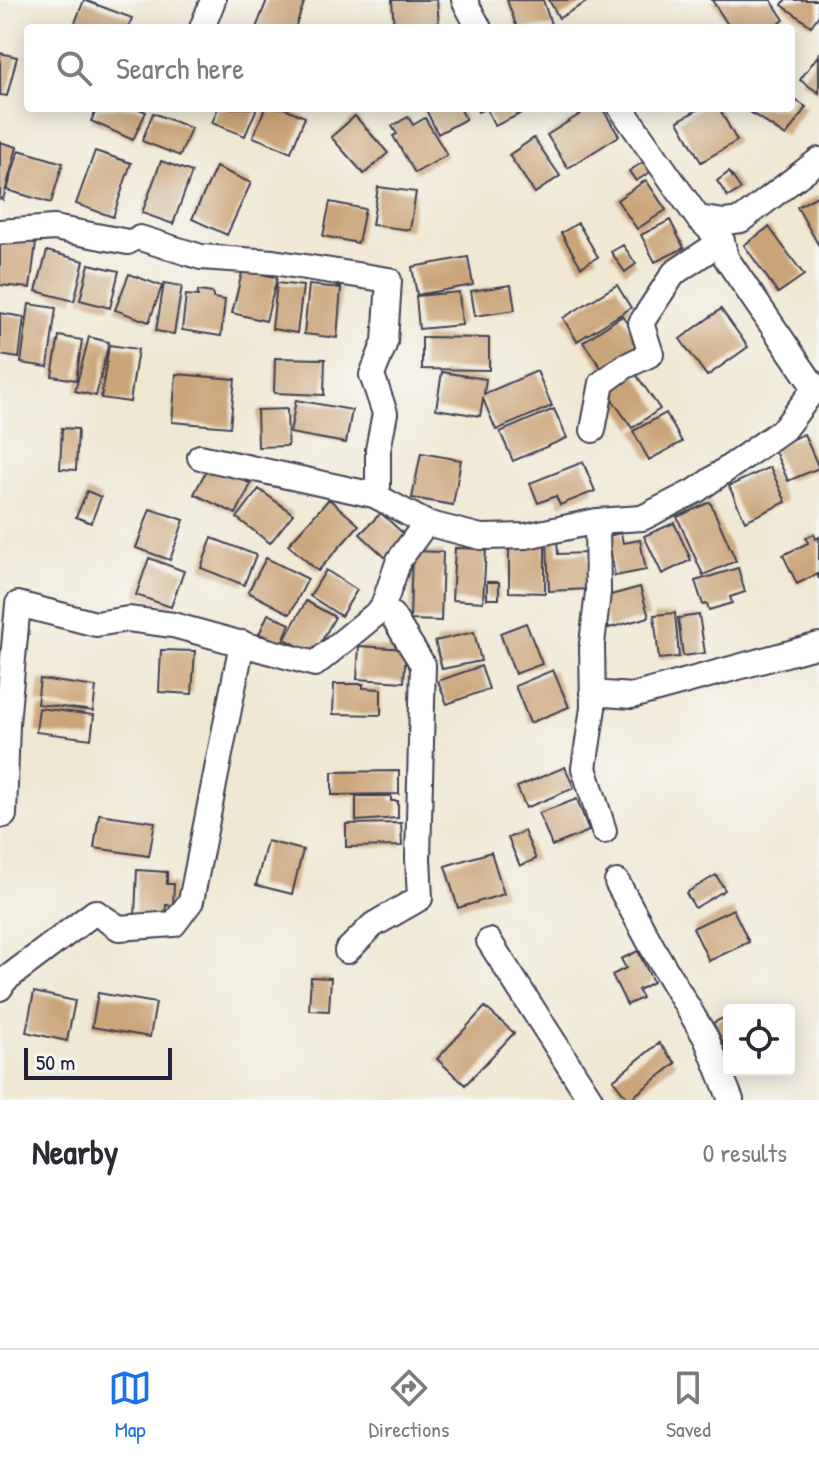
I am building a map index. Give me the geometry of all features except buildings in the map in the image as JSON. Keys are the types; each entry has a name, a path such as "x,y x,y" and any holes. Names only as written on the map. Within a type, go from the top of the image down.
{"street":[{"path":"204,24 213,0"},
{"path":"464,0 477,24"},
{"path":"200,457 374,495 426,523 481,537 526,536 597,521 642,518 697,490 784,429 817,388 724,249 698,218 624,112"},
{"path":"593,430 602,383 624,367 651,354 641,323 674,273 724,249 741,220 819,160"},
{"path":"698,218 724,222 741,220"},
{"path":"0,232 54,228 134,240 201,257 273,262 389,280 385,342 372,375 385,413 378,450 378,486 374,495"},
{"path":"597,521 598,592 592,644 593,708 584,768 604,831"},
{"path":"0,813 4,815 7,723 18,604 96,624 128,619 173,625 315,664 382,609 399,560 426,523"},
{"path":"347,951 373,925 420,898 418,858 423,665 392,615 382,609"},
{"path":"0,988 5,980 95,912 119,928 174,924 191,901 242,643"},
{"path":"592,693 632,696 819,645"},
{"path":"617,882 706,1038 731,1100"},
{"path":"489,941 591,1100"}]}
